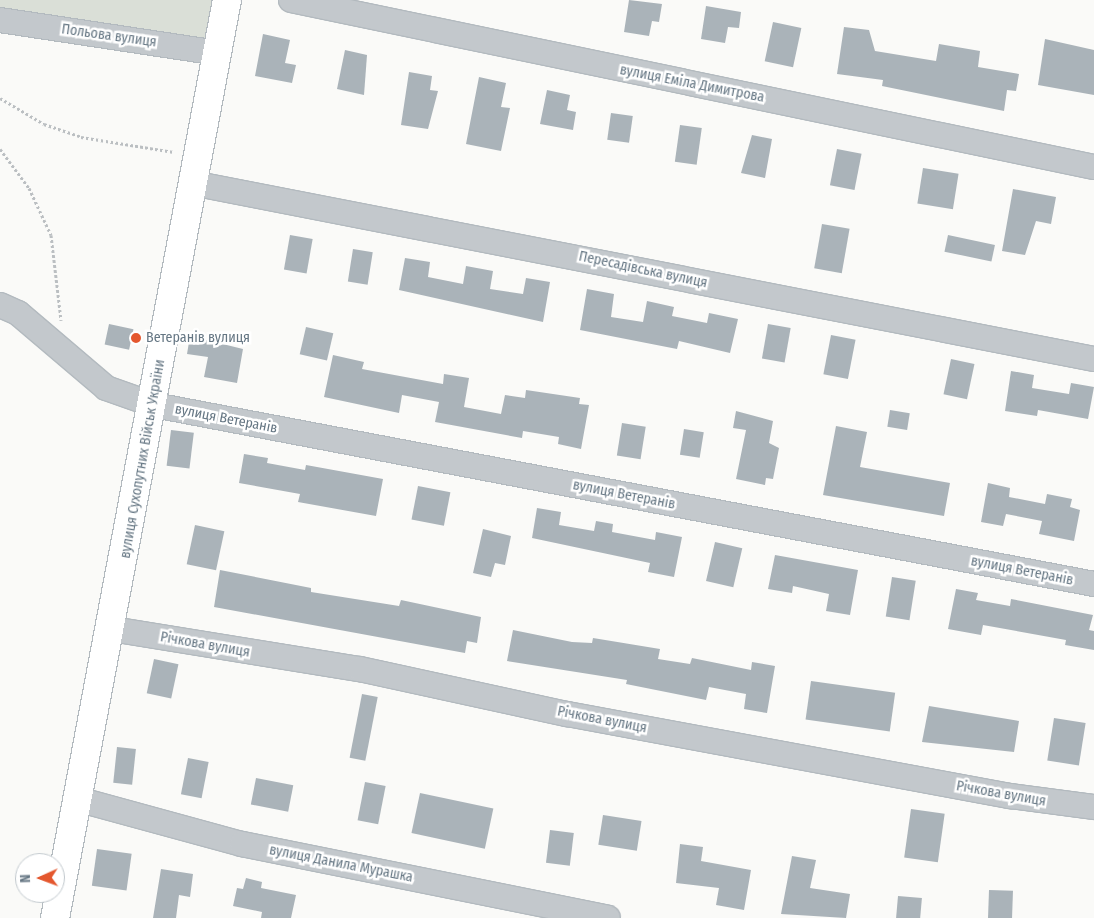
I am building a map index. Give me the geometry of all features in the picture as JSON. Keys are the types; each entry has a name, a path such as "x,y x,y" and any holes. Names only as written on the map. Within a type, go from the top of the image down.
{"street":[{"name":"вулиця Сухопутних Військ України","path":"55,918 154,405 197,155 227,0"},
{"name":"вулиця Еміла Димитрова","path":"291,0 1094,167"},
{"name":"Польова вулиця","path":"0,20 217,53"},
{"name":"Пересадівська вулиця","path":"192,183 1094,359"},
{"name":"вулиця Ветеранів","path":"0,305 67,353 106,388 154,405 1094,584"},
{"name":"Річкова вулиця","path":"112,629 360,669 576,716 1010,796 1094,807"},
{"name":"вулиця Данила Мурашка","path":"77,800 242,844 608,918"}],"path":[{"path":"0,98 44,124 81,137 197,155"},
{"path":"0,149 29,188 51,235 67,353"}],"shaded area":[{"path":"0,0 217,0 210,36 203,42 0,15"}],"building":[{"path":"629,0 662,4 659,22 652,21 649,36 624,32"},
{"path":"706,6 741,12 739,28 728,27 725,43 701,39"},
{"path":"773,22 801,28 793,67 765,61"},
{"path":"844,27 869,30 875,51 936,61 939,44 980,51 978,67 1019,74 1016,91 1007,90 1004,111 882,86 883,80 837,74"},
{"path":"263,34 290,40 285,63 296,65 292,83 255,76"},
{"path":"1045,39 1094,50 1094,95 1038,85"},
{"path":"345,50 367,55 364,95 337,89"},
{"path":"409,72 432,76 430,90 438,91 428,129 401,125"},
{"path":"479,77 506,83 501,107 510,108 501,151 466,144"},
{"path":"547,90 570,95 567,110 576,112 573,130 540,124"},
{"path":"611,113 633,116 629,143 607,140"},
{"path":"680,125 702,128 697,165 675,162"},
{"path":"752,135 772,139 765,178 741,173"},
{"path":"837,149 862,154 854,190 830,185"},
{"path":"923,168 959,174 953,209 917,204"},
{"path":"1013,189 1056,197 1051,224 1036,221 1025,255 1002,251"},
{"path":"822,224 850,229 842,273 814,268"},
{"path":"290,235 313,239 307,273 284,269"},
{"path":"948,235 995,245 991,262 944,252"},
{"path":"353,249 373,252 368,285 348,282"},
{"path":"405,258 430,262 428,277 463,284 466,266 493,271 490,289 523,294 526,278 550,282 543,322 399,290"},
{"path":"587,289 614,294 611,317 643,322 647,301 674,307 672,316 707,323 709,313 738,319 730,353 679,341 677,349 580,330"},
{"path":"109,324 133,329 129,350 105,345"},
{"path":"768,324 791,328 785,362 762,358"},
{"path":"306,327 333,333 327,361 300,354"},
{"path":"831,335 856,340 848,379 823,374"},
{"path":"190,336 243,349 237,383 204,377 208,357 187,354"},
{"path":"333,355 364,362 362,369 443,384 444,374 469,378 464,407 501,414 505,395 525,398 526,390 580,398 579,404 589,405 581,449 558,444 559,437 523,431 522,438 435,422 439,402 402,395 399,413 324,397"},
{"path":"951,359 974,364 967,399 944,394"},
{"path":"1011,371 1034,375 1032,388 1069,394 1071,383 1094,387 1088,419 1038,410 1037,416 1005,411"},
{"path":"890,410 910,413 907,430 887,427"},
{"path":"736,411 773,421 769,443 779,448 773,479 766,478 765,485 736,479 746,430 733,428"},
{"path":"622,423 646,427 641,459 617,456"},
{"path":"836,426 867,432 860,467 950,483 944,516 823,495"},
{"path":"684,429 704,432 700,458 680,455"},
{"path":"171,430 194,433 189,469 167,466"},
{"path":"244,454 268,458 267,463 305,470 306,465 383,479 376,516 298,502 300,494 239,483"},
{"path":"988,483 1010,488 1009,497 1045,504 1047,494 1072,499 1070,507 1080,510 1074,541 1039,534 1042,521 1006,514 1003,526 981,522"},
{"path":"418,486 450,492 444,526 412,519"},
{"path":"537,508 561,512 559,525 594,531 596,521 613,524 612,532 655,540 656,532 682,537 674,577 648,572 650,563 532,538"},
{"path":"195,525 224,531 216,570 187,564"},
{"path":"483,529 511,536 505,565 495,563 491,577 473,573"},
{"path":"715,542 742,548 733,587 706,581"},
{"path":"775,555 858,570 850,615 826,611 829,594 793,586 792,593 768,589"},
{"path":"220,570 311,588 311,592 399,606 401,600 481,617 477,643 467,641 465,653 214,607"},
{"path":"892,577 916,581 909,620 886,617"},
{"path":"956,589 978,593 976,600 1010,606 1011,599 1093,615 1089,630 1094,631 1094,650 1065,645 1066,640 983,625 981,635 948,629"},
{"path":"513,630 572,642 592,643 593,638 660,649 658,659 690,664 692,658 751,670 752,662 775,666 767,713 744,709 746,694 709,687 706,700 626,684 627,680 507,661"},
{"path":"154,659 178,664 171,698 147,693"},
{"path":"811,681 895,693 890,731 806,720"},
{"path":"362,694 378,697 365,761 350,758"},
{"path":"929,706 1019,721 1014,752 922,742"},
{"path":"1054,718 1086,723 1079,765 1047,760"},
{"path":"117,747 136,749 132,785 113,783"},
{"path":"188,758 209,762 202,798 181,794"},
{"path":"256,778 293,785 288,812 251,805"},
{"path":"365,782 386,786 378,824 358,820"},
{"path":"420,793 493,809 485,849 411,833"},
{"path":"911,809 945,814 938,862 904,858"},
{"path":"603,815 642,821 637,851 598,845"},
{"path":"550,830 574,833 570,866 546,863"},
{"path":"680,844 703,847 701,861 751,870 744,910 716,905 719,888 676,883"},
{"path":"97,849 132,854 127,891 92,886"},
{"path":"792,856 816,860 810,888 850,894 846,918 781,914"},
{"path":"161,869 193,874 190,897 179,895 176,918 153,918"},
{"path":"246,878 262,882 261,888 296,895 291,918 261,918 262,912 233,906 237,888 243,889"},
{"path":"989,890 1013,891 1012,918 988,918"},
{"path":"898,896 922,898 920,918 896,918"}],"place":[{"name":"Ветеранів вулиця","path":"136,338"}]}
